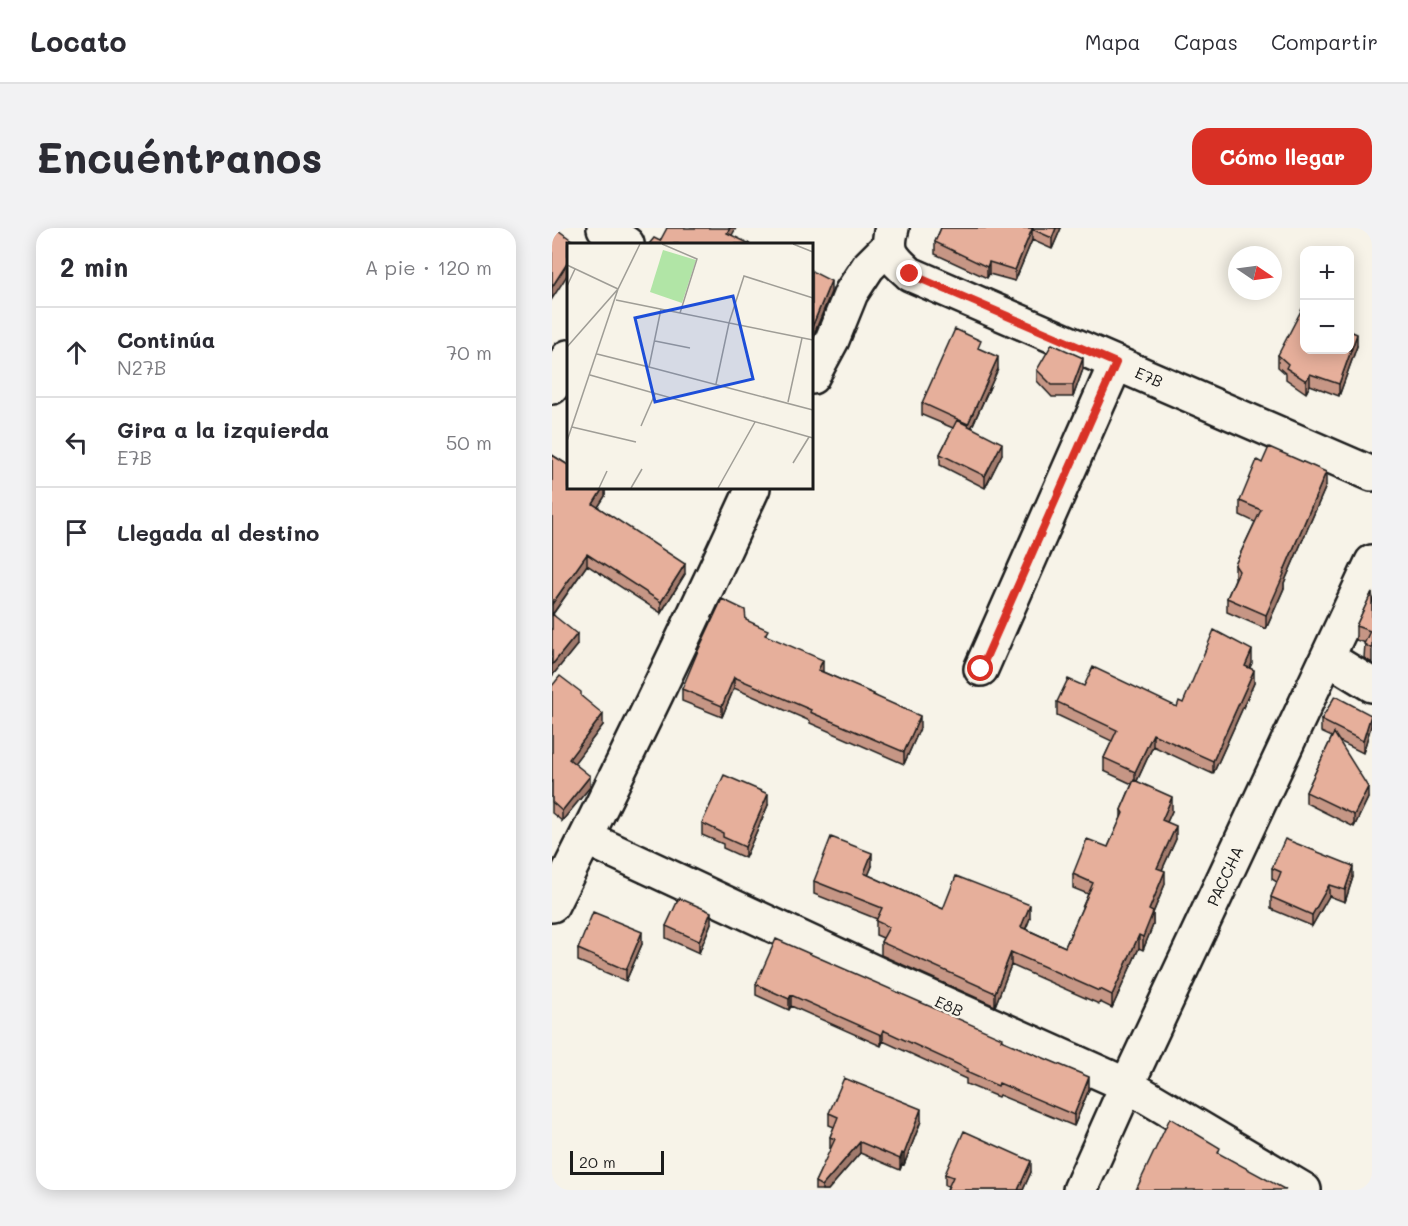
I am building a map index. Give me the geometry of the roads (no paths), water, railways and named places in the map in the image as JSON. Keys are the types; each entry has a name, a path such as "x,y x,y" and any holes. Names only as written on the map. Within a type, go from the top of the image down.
{"street":[{"path":"604,228 627,243"},
{"path":"630,243 640,228"},
{"path":"813,375 832,340 850,293 890,237"},
{"name":"E7B","path":"890,237 895,260 910,274 1372,474"},
{"path":"552,387 567,359"},
{"path":"981,669 1116,363"},
{"path":"552,905 753,489"},
{"name":"PACCHA","path":"1080,1190 1372,562"},
{"path":"1328,658 1372,684"},
{"name":"E8B","path":"586,838 889,979 1127,1086 1304,1190"}]}
